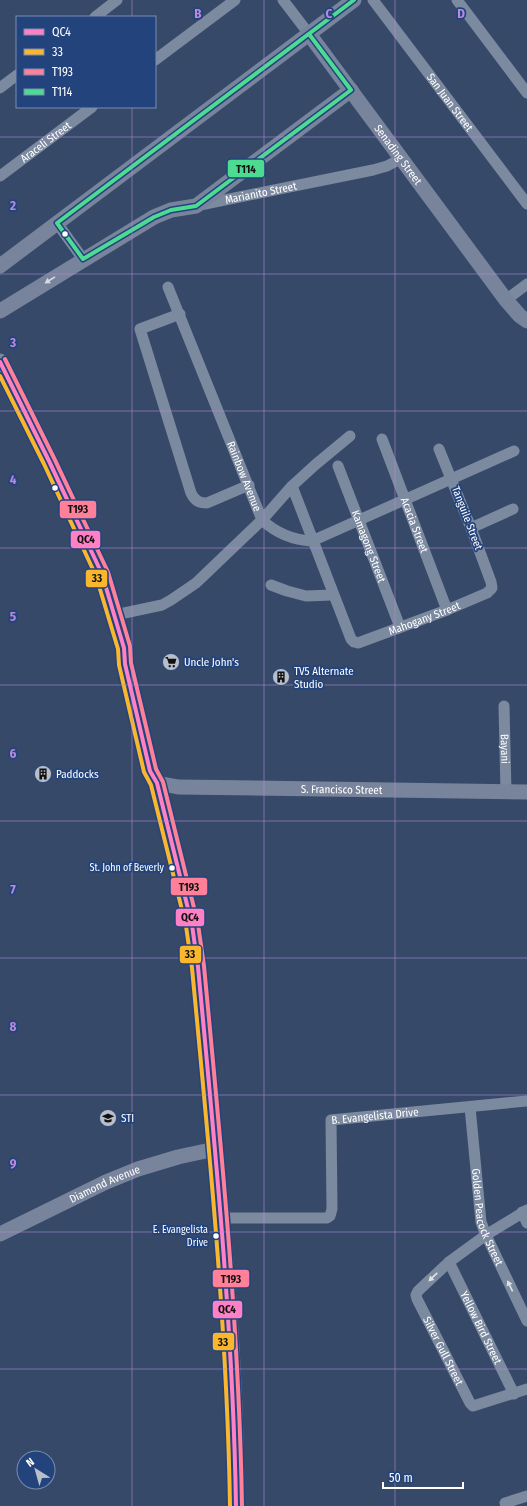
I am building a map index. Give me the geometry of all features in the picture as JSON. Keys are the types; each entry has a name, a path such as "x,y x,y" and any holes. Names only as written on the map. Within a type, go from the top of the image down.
{"main road":[{"path":"0,362 83,531 102,574 124,648 133,662 159,770 158,783 192,925 198,967 222,1218 233,1378 236,1506"}],"street":[{"path":"96,16 117,0"},
{"path":"156,59 235,0"},
{"name":"Senading Street","path":"283,0 510,305 527,322"},
{"path":"0,266 354,0"},
{"name":"San Juan Street","path":"373,0 527,204"},
{"path":"457,0 527,93"},
{"path":"0,88 16,76"},
{"path":"196,206 351,90"},
{"name":"Araceli Street","path":"0,176 91,108"},
{"name":"Marianito Street","path":"0,310 154,217 171,210 373,170 387,166 402,158"},
{"path":"57,224 83,259"},
{"path":"510,305 527,284"},
{"name":"Rainbow Avenue","path":"168,287 262,520 278,532 299,540 312,541"},
{"path":"180,314 140,329 191,493 196,501 200,503 207,503 249,485"},
{"path":"115,615 162,605 196,583 262,520 292,486 350,436"},
{"name":"Acacia Street","path":"382,439 447,610"},
{"name":"Tanguile Street","path":"439,449 472,528 492,588"},
{"path":"312,541 451,478 514,452"},
{"name":"Kamagong Street","path":"338,466 400,627"},
{"path":"271,585 306,596 332,595 292,486"},
{"path":"472,528 513,509"},
{"name":"Mahogany Street","path":"332,595 351,639 358,643 447,610 487,593 492,588"},
{"name":"Bayani","path":"504,706 506,792"},
{"name":"S. Francisco Street","path":"158,783 178,787 527,792"},
{"name":"B. Evangelista Drive","path":"222,1218 327,1218 330,1216 332,1213 330,1120 527,1101"},
{"name":"Golden Peacock Street","path":"470,1107 481,1222 527,1321"},
{"name":"Diamond Avenue","path":"0,1234 106,1182 171,1160 216,1149"},
{"path":"449,1262 486,1235 524,1211 527,1223"},
{"name":"Silver Gull Street","path":"449,1262 418,1291 416,1295 417,1299 470,1403 473,1406 514,1394"},
{"name":"Yellow Bird Street","path":"449,1262 514,1394"},
{"path":"514,1394 527,1389"},
{"path":"505,1503 527,1496"}],"transit line":[{"name":"T114","path":"309,34 351,90 196,206 171,210 154,217 83,259 57,223 354,0"},
{"name":"T193","path":"5,359 108,572 130,646 131,663 156,769 163,782 198,924 204,966 217,1101 228,1236 237,1371 242,1506"},
{"name":"QC4","path":"0,362 49,461 102,574 124,648 125,664 150,771 157,783 192,925 198,967 222,1236 231,1371 236,1506"},
{"name":"33","path":"0,376 44,464 96,576 118,649 119,665 144,772 151,785 186,926 192,968 205,1102 216,1237 225,1371 230,1506"}],"place":[{"name":"Uncle John's","path":"171,662"},
{"name":"TV5 Alternate Studio","path":"281,677"},
{"name":"Paddocks","path":"43,774"},
{"name":"St. John of Beverly","path":"172,868"},
{"name":"STI","path":"108,1118"},
{"name":"E. Evangelista Drive","path":"216,1236"}]}
